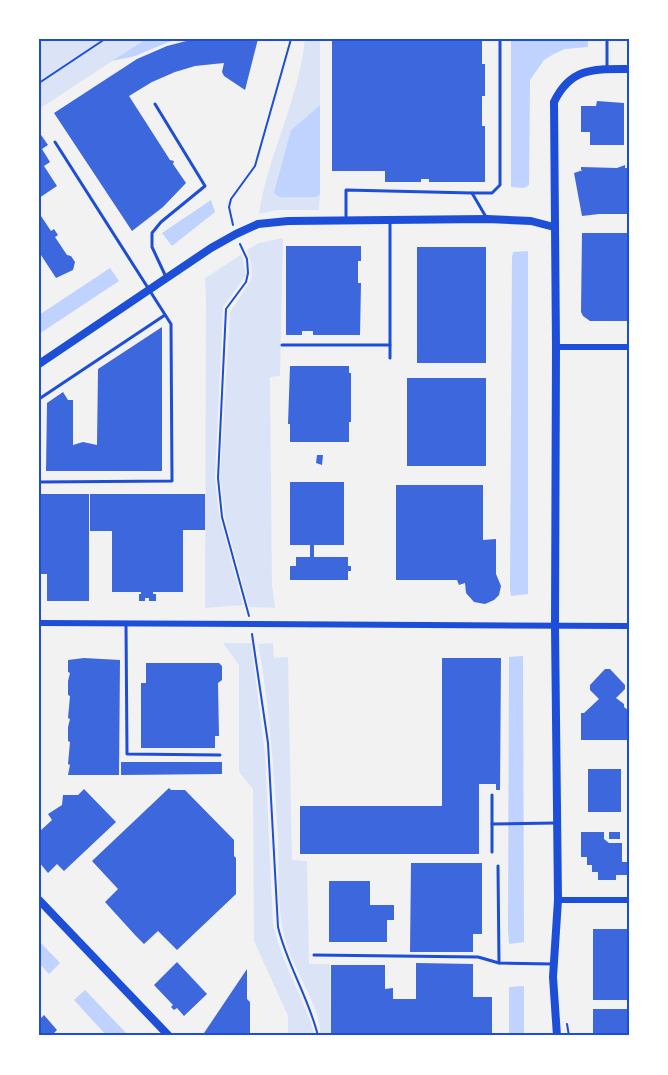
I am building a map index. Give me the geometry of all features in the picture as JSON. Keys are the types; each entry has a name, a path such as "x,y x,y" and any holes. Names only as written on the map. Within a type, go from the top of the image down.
{"street":[{"path":"557,1036 554,964 558,900 554,102 560,89 571,78 588,70 629,69"},
{"path":"39,364 236,234 258,224 288,221 487,219 531,221 555,227"},
{"path":"556,347 629,347"},
{"path":"39,623 629,626"},
{"path":"39,900 170,1036"},
{"path":"558,900 629,900"}],"lane":[{"path":"346,220 346,190 472,194 492,193 500,185 500,39"},
{"path":"607,39 607,69"},
{"path":"155,104 205,186 161,222 152,233 152,247 167,279"},
{"path":"39,482 172,481 171,324 55,142"},
{"path":"472,194 487,219"},
{"path":"390,219 390,358"},
{"path":"39,399 165,315"},
{"path":"282,345 390,345"},
{"path":"126,624 127,754 220,755"},
{"path":"492,795 492,852"},
{"path":"492,824 557,823"},
{"path":"498,866 499,963"},
{"path":"314,955 478,957 499,963 554,964"}],"path":[{"path":"39,83 105,39"},
{"path":"236,234 230,217 231,199 255,166 291,39"}],"shaded area":[{"path":"39,39 146,39 39,109"},
{"path":"305,39 320,39 320,105 291,130 317,197 320,194 319,210 276,210 259,214 269,170 297,84"},
{"path":"283,238 280,376 270,377 272,584 275,608 249,607 225,518 220,477 230,312 252,276 247,250 259,243"},
{"path":"242,254 246,275 223,307 215,478 219,514 243,605 205,608 205,278"},
{"path":"223,643 251,643 265,753 273,923 281,952 315,1036 288,1036 288,1016 254,941 253,789 239,772 239,665"},
{"path":"273,643 274,658 288,657 292,860 307,861 309,964 330,964 331,1036 321,1036 317,1014 292,959 282,925 271,741 258,644"}],"water":[{"path":"146,39 176,39 135,56 112,61"},
{"path":"511,39 588,39 588,47 565,49 544,60 530,80 529,185 524,188 511,187"},
{"path":"320,105 320,194 317,197 279,197 274,193 291,130"},
{"path":"211,200 215,212 172,246 162,233"},
{"path":"528,251 528,594 511,596 512,258 513,252"},
{"path":"110,268 119,281 39,334 39,315"},
{"path":"523,656 524,942 509,944 509,657"},
{"path":"39,941 60,963 49,974 39,963"},
{"path":"524,986 524,1036 509,1036 509,987"},
{"path":"85,990 129,1036 107,1036 74,1000"}],"building":[{"path":"194,39 258,39 245,90 224,76 222,72 224,63 195,66 175,72 129,96 170,160 174,161 173,164 186,183 163,207 132,231 54,113 137,59 167,46"},
{"path":"332,39 482,39 482,64 485,64 482,126 485,126 485,182 429,182 429,179 421,179 421,182 385,182 385,171 332,171"},
{"path":"597,101 624,103 624,145 590,145 590,132 581,132 581,106 596,106"},
{"path":"39,132 48,145 42,149 50,162 44,166 57,186 39,198"},
{"path":"625,165 625,168 629,168 629,214 582,216 574,173 583,170 581,167 617,168"},
{"path":"39,213 51,231 54,229 58,235 55,237 67,255 71,256 75,262 73,270 56,278 39,252"},
{"path":"582,233 629,233 629,321 590,321 583,316 581,312"},
{"path":"286,246 361,246 361,261 358,261 358,283 361,283 360,335 313,335 313,331 302,331 302,335 286,335"},
{"path":"417,247 486,247 486,363 417,363"},
{"path":"162,327 162,471 46,471 47,403 63,392 68,400 73,400 73,445 83,442 97,445 98,369"},
{"path":"290,366 349,366 351,422 349,422 349,442 290,442 290,424 288,424"},
{"path":"407,378 486,378 486,466 407,466"},
{"path":"317,455 323,455 322,465 316,463"},
{"path":"290,482 344,482 344,545 314,545 314,557 348,557 348,566 351,566 351,571 348,571 348,580 290,580 290,566 296,566 296,557 310,557 310,545 290,545"},
{"path":"396,485 483,485 483,540 496,539 496,574 501,586 499,595 494,600 485,604 474,602 466,593 465,583 459,585 457,580 396,580"},
{"path":"39,494 89,494 89,601 47,601 47,574 39,574"},
{"path":"90,494 205,494 205,530 183,530 183,592 153,592 156,594 156,601 149,601 149,598 145,598 145,601 139,601 141,592 112,592 112,531 90,531"},
{"path":"84,658 120,660 119,775 68,775 70,696 68,695 68,681 70,673 68,672 68,660"},
{"path":"442,658 501,658 500,790 496,790 496,784 479,784 479,854 300,854 300,806 442,806"},
{"path":"146,663 219,663 222,666 222,680 218,683 219,736 215,736 215,748 141,748 141,683 146,683"},
{"path":"605,669 610,669 625,685 625,689 616,698 629,711 629,740 581,740 581,713 584,713 599,699 590,690 590,685"},
{"path":"121,762 222,762 222,774 121,775"},
{"path":"588,769 621,769 621,812 588,812"},
{"path":"169,788 185,790 234,840 236,858 236,894 177,950 158,931 144,944 135,935 105,902 118,889 92,861"},
{"path":"84,789 116,822 64,871 57,864 48,873 39,862 39,832 52,820 48,814 62,805 63,795 78,795"},
{"path":"581,832 604,832 604,839 609,843 622,843 622,862 629,862 629,875 616,875 616,880 598,880 598,872 592,872 592,865 587,865 587,857 581,857"},
{"path":"609,832 620,832 620,839 609,839"},
{"path":"411,863 482,863 482,934 473,934 473,952 410,952"},
{"path":"329,881 370,881 370,905 394,905 394,920 387,920 387,942 329,942"},
{"path":"593,929 629,929 629,1000 593,1000"},
{"path":"177,962 207,994 184,1016 177,1008 174,1010 171,1007 173,1005 154,985"},
{"path":"416,963 473,964 473,997 492,997 492,1036 359,1036 359,1033 331,1033 331,965 385,965 385,989 393,988 393,999 416,999"},
{"path":"247,969 250,1036 209,1036 204,1033"},
{"path":"593,1009 629,1009 629,1036 593,1036"},
{"path":"44,1015 57,1030 51,1036 39,1036 39,1018"}]}
